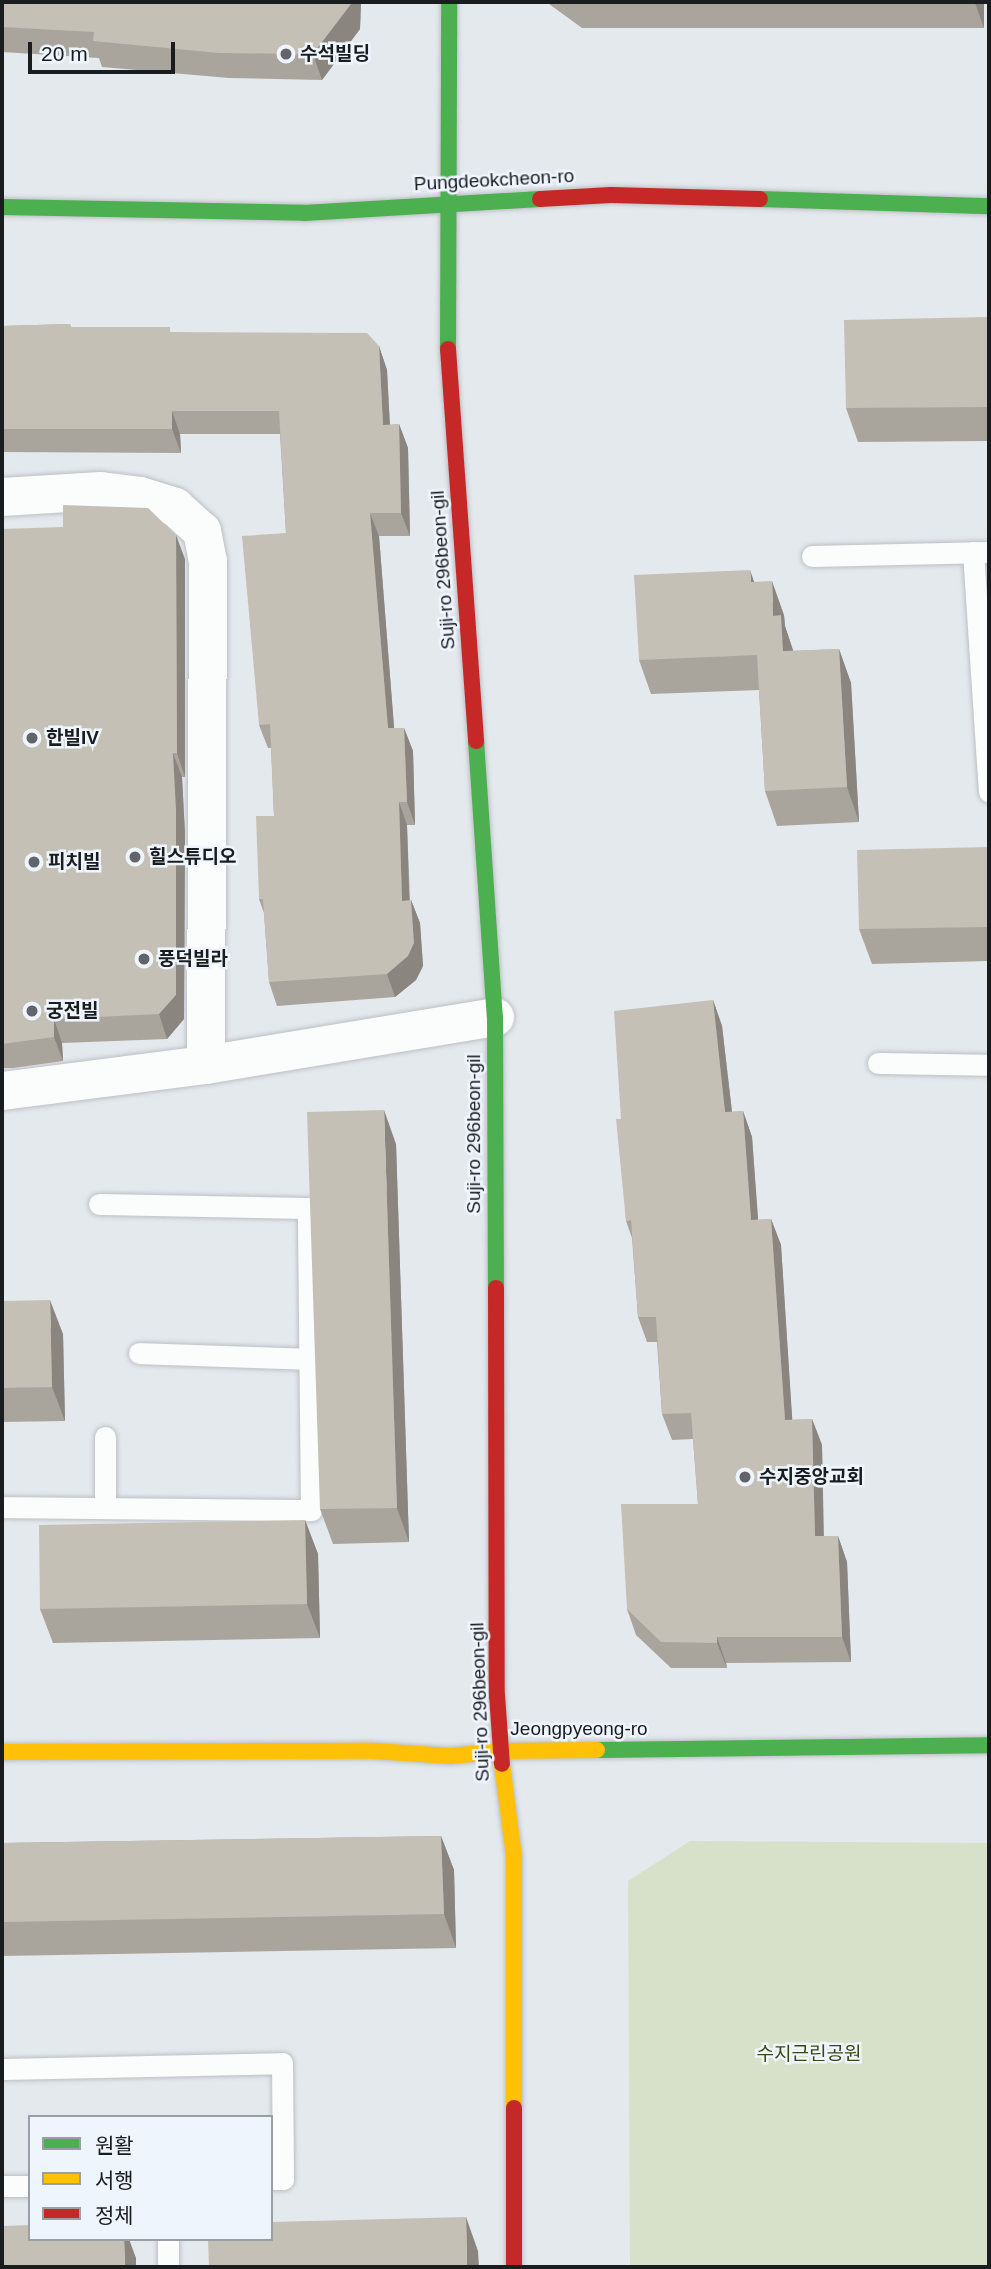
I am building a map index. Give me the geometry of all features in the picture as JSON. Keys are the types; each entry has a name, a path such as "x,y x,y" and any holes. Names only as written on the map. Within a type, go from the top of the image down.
{"street":[{"name":"Suji-ro 296beon-gil","path":"449,2 448,343 495,1017 497,1695 504,1792 514,1857 514,2267"},
{"name":"Pungdeokcheon-ro","path":"2,207 304,213 611,195 989,206"},
{"path":"2,497 101,491 140,496 175,507 202,531 208,561 206,1065"},
{"path":"2,1091 206,1065 495,1017"},
{"name":"Jeongpyeong-ro","path":"2,1752 374,1751 450,1756 503,1751 989,1745"}],"lane":[{"path":"811,555 981,552 989,791"},
{"path":"878,1063 989,1065"},
{"path":"2,1507 311,1510 308,1208 99,1204"},
{"path":"139,1353 309,1359"},
{"path":"105,1506 106,1437"},
{"path":"2,2069 282,2063 283,2179 273,2179"},
{"path":"2,2186 28,2186"},
{"path":"168,2241 168,2267"}],"green space":[{"name":"수지근린공원","path":"690,1841 989,1843 989,2267 630,2267 628,1881"}],"building":[{"path":"2,2 351,4 313,54 219,53 93,41 94,32 2,27"},
{"path":"975,2 975,3 572,3"},
{"path":"989,317 989,407 846,408 844,320"},
{"path":"70,324 70,327 170,327 170,332 367,333 379,346 383,425 399,424 401,513 370,513 388,728 404,728 407,802 399,802 402,901 411,900 414,943 408,956 387,974 269,982 263,899 259,899 256,816 274,816 270,724 259,725 242,536 286,533 279,411 172,411 172,429 2,429 2,326"},
{"path":"63,505 148,508 176,535 177,753 173,753 176,810 176,995 159,1014 54,1019 54,1037 2,1044 2,529 63,527"},
{"path":"750,570 751,582 772,581 773,616 781,615 783,651 839,649 847,787 765,791 757,655 639,660 634,575"},
{"path":"989,847 989,927 859,929 857,850"},
{"path":"713,1000 725,1112 743,1111 751,1220 771,1219 785,1420 812,1419 815,1536 838,1536 842,1637 717,1637 717,1643 661,1642 627,1609 621,1504 698,1504 691,1413 662,1414 656,1317 638,1317 631,1220 626,1221 616,1119 621,1119 614,1011"},
{"path":"384,1110 397,1508 320,1509 307,1112"},
{"path":"50,1300 52,1387 2,1388 2,1301"},
{"path":"305,1520 307,1604 40,1609 39,1525"},
{"path":"441,1836 444,1914 2,1922 2,1843"},
{"path":"466,2217 467,2267 209,2267 208,2241 273,2241 273,2222"},
{"path":"28,2225 28,2241 124,2241 125,2267 2,2267 2,2226"}],"traffic: fast":[{"path":"448,349 449,2"},
{"path":"2,207 304,213 540,199"},
{"path":"760,199 989,206"},
{"path":"476,741 495,1017 496,1288"},
{"path":"597,1750 989,1745"}],"traffic: slow":[{"path":"2,1752 374,1751 450,1756 503,1751 597,1750"},
{"path":"502,1764 514,1857 514,2108"}],"traffic: jam":[{"path":"540,199 611,195 760,199"},
{"path":"448,349 476,741"},
{"path":"496,1288 497,1695 502,1764"},
{"path":"514,2108 514,2267"}],"place":[{"name":"수석빌딩","path":"286,54"},
{"name":"한빌IV","path":"32,738"},
{"name":"힐스튜디오","path":"135,857"},
{"name":"피치빌","path":"34,862"},
{"name":"풍덕빌라","path":"144,959"},
{"name":"궁전빌","path":"32,1011"},
{"name":"수지중앙교회","path":"745,1477"}]}
